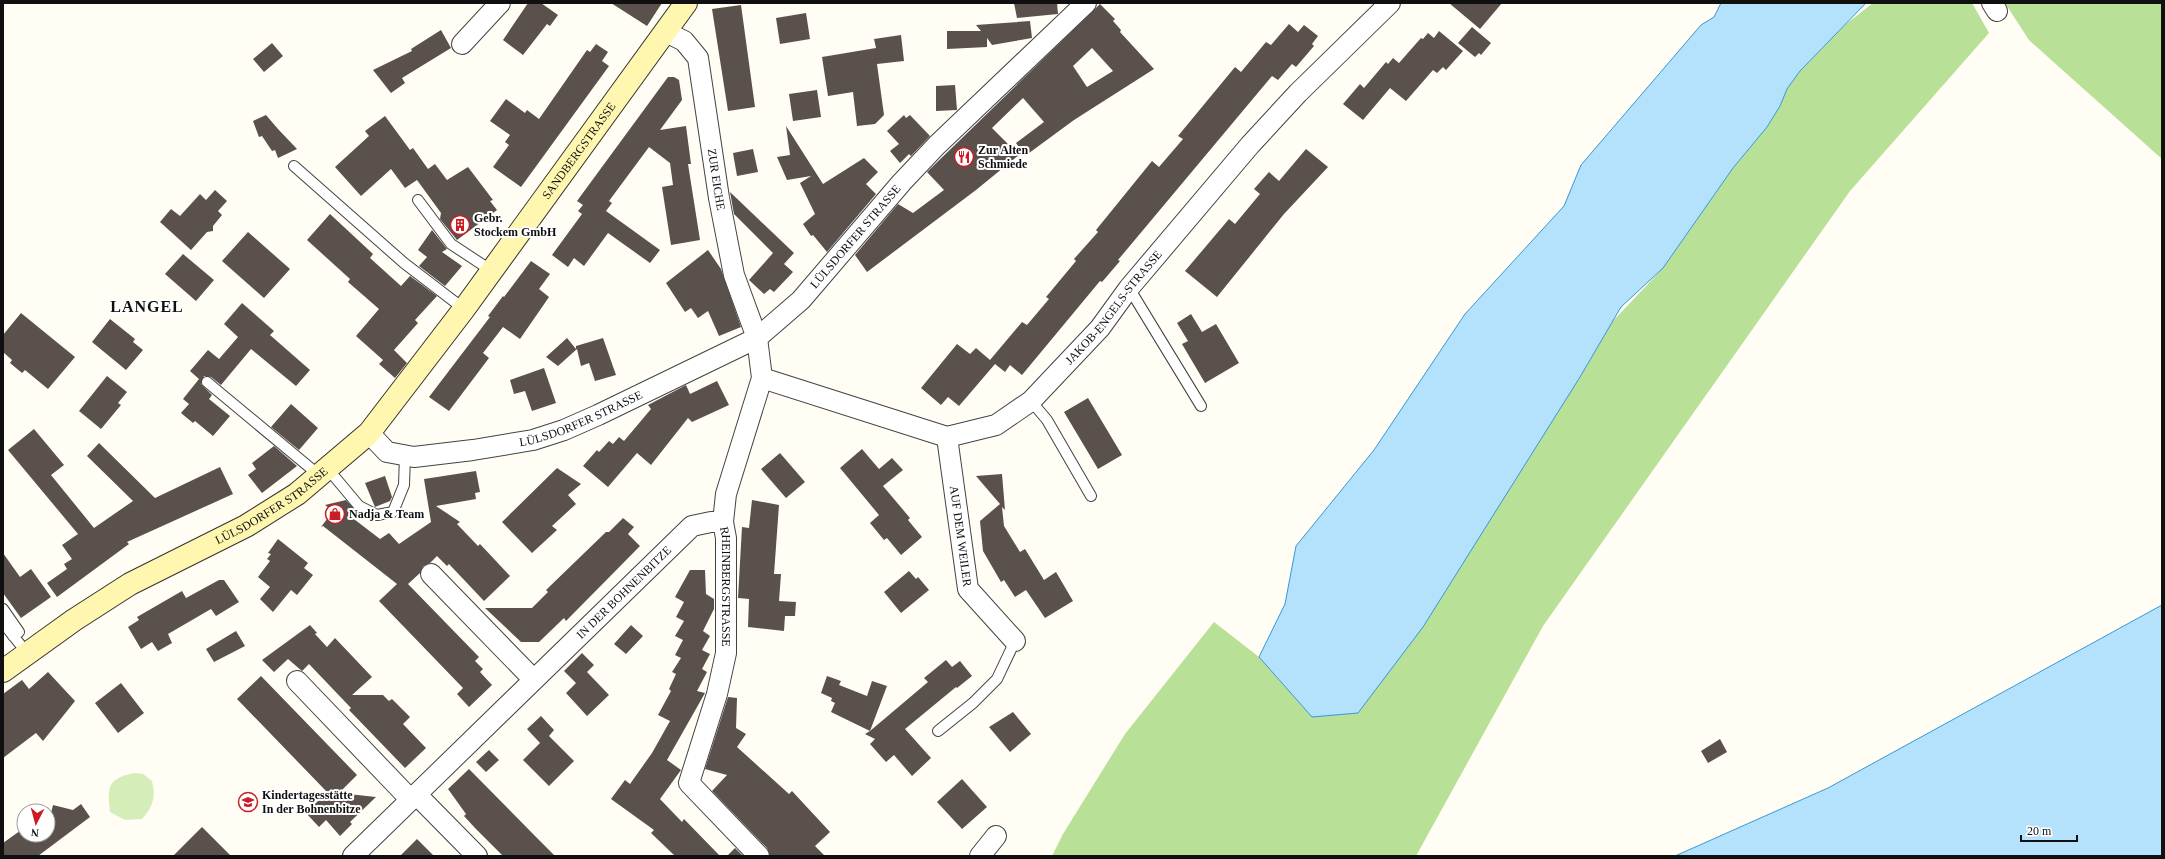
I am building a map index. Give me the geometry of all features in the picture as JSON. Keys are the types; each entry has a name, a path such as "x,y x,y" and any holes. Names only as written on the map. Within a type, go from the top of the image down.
{"street":[{"path":"462,44 500,3"},
{"name":"SANDBERGSTRASSE","path":"369,433 464,309 686,3"},
{"name":"LÜLSDORFER STRASSE","path":"3,671 130,584 246,526 296,494 369,433 387,452 414,457 473,450 533,440 564,430 757,338 801,300 902,182 937,145 1086,3"},
{"name":"JAKOB-ENGELS-STRASSE","path":"947,437 996,425 1031,401 1100,328 1129,288 1250,145 1298,93 1390,3"},
{"name":"ZUR EICHE","path":"666,32 684,41 698,58 719,198 734,275 757,338"},
{"name":"RHEINBERGSTRASSE","path":"757,338 762,378 726,494 723,522 726,538 726,653 717,694 689,783 760,856"},
{"path":"762,378 947,437"},
{"name":"AUF DEM WEILER","path":"947,437 968,589 1015,641"},
{"name":"IN DER BOHNENBITZE","path":"353,856 533,679 692,526 711,522 723,522"},
{"path":"431,574 533,679"},
{"path":"297,681 413,796 477,856"},
{"path":"980,856 996,836"}],"lane":[{"path":"294,166 404,263 464,309"},
{"path":"418,200 451,244 492,271"},
{"path":"1129,288 1200,406"},
{"path":"208,382 324,472 359,506 377,515 393,512 404,485 405,456"},
{"path":"1031,401 1047,420 1090,496"},
{"path":"3,609 19,632 13,636"},
{"path":"3,623 27,654"},
{"path":"938,731 973,703 997,679 1015,641"}],"green space":[{"path":"1873,3 1972,3 1989,33 1850,191 1543,626 1416,856 1052,856 1063,834 1125,734 1214,622 1259,657 1312,717 1580,377 1612,322 1663,268 1733,168 1767,127 1780,106 1787,89 1800,71 1846,24"},
{"path":"2005,3 2162,3 2162,159 2029,40"},
{"path":"134,773 143,774 152,781 154,792 153,802 142,819 125,820 110,812 109,790 114,781 125,775"}],"water":[{"path":"1721,3 1866,3 1800,71 1787,89 1780,106 1767,127 1733,168 1663,268 1621,307 1580,377 1423,627 1358,713 1312,717 1259,657 1285,604 1296,546 1374,450 1465,314 1564,206 1581,165 1701,25 1714,17"},
{"path":"2162,605 2162,856 1675,856 1828,788"}],"building":[{"path":"528,3 541,3 558,15 550,26 547,24 523,55 503,40"},
{"path":"611,3 662,3 647,26"},
{"path":"1014,3 1057,3 1058,14 1017,18"},
{"path":"1449,3 1502,3 1480,29"},
{"path":"1100,4 1115,19 1113,21 1121,30 1120,32 1154,69 1074,120 1025,156 1016,143 1044,122 1023,98 992,128 1019,155 976,190 867,272 855,255 898,204 913,213 944,190 927,172","holes":["1092,48 1113,71 1087,87 1073,66"]},
{"path":"741,5 755,107 728,111 712,9"},
{"path":"806,13 810,39 780,44 776,18"},
{"path":"1030,21 1032,38 992,45 987,38 987,47 947,49 947,31 981,31 976,25"},
{"path":"1289,24 1298,32 1304,25 1318,36 1312,44 1314,46 1296,67 1292,64 1278,80 1272,76 1118,260 1120,261 1102,282 1100,281 1022,375 1010,365 1005,372 995,364 959,406 948,397 941,405 921,388 957,344 970,354 976,348 990,360 1022,322 1027,325 1049,299 1046,297 1076,261 1074,259 1098,232 1096,230 1152,161 1159,167 1183,139 1178,136 1235,67 1241,72 1266,42 1271,45"},
{"path":"1472,27 1491,43 1481,55 1479,53 1475,57 1458,43"},
{"path":"441,30 451,48 402,78 405,83 391,93 373,70 412,51 411,49"},
{"path":"1439,31 1463,51 1446,70 1443,67 1437,73 1433,70 1406,101 1390,88 1363,120 1343,104 1360,84 1364,88 1386,62 1388,64 1393,58 1399,63 1421,38 1423,39 1428,33 1434,38"},
{"path":"901,35 904,61 877,64 884,115 875,124 857,126 853,92 828,96 822,57 876,48 874,39"},
{"path":"272,43 283,56 264,72 253,59"},
{"path":"596,44 608,52 602,61 609,66 521,187 493,167 509,145 505,142 510,135 490,121 506,99 525,113 527,110 539,119 587,50 590,52"},
{"path":"668,77 674,77 679,80 682,100 660,130 686,126 691,164 688,164 700,240 671,245 662,187 673,185 670,163 649,147 609,201 612,203 606,211 660,250 650,263 608,233 584,266 574,258 568,267 552,255 582,214 578,211 583,205 577,201"},
{"path":"955,85 957,110 936,111 936,86"},
{"path":"817,90 821,117 793,121 789,94"},
{"path":"266,115 297,149 278,158 275,150 272,151 262,136 259,137 253,121"},
{"path":"904,115 906,118 910,115 930,136 911,156 909,154 900,163 890,151 899,144 887,131"},
{"path":"385,116 410,150 413,148 428,169 435,164 447,180 468,167 493,200 490,201 497,210 457,240 440,219 441,213 417,180 405,188 391,169 361,196 335,167 369,136 365,131"},
{"path":"786,126 823,184 864,158 878,172 866,184 876,194 827,252 813,235 811,236 803,224 815,214 800,183 811,176 787,180 777,157 790,155"},
{"path":"753,149 758,172 737,176 733,153"},
{"path":"1306,149 1328,167 1284,214 1217,297 1185,271 1229,219 1235,224 1260,194 1254,189 1269,172 1279,181"},
{"path":"215,190 227,201 218,211 222,215 213,226 213,231 207,232 191,250 160,222 171,209 180,216 200,194 206,200"},
{"path":"730,192 794,253 784,264 793,272 774,292 770,289 764,294 749,280 773,253 734,214"},
{"path":"330,214 373,254 370,258 401,286 410,276 437,296 415,320 418,323 394,350 407,363 395,378 379,364 383,360 356,336 379,309 348,282 350,279 307,240"},
{"path":"432,230 447,249 442,252 462,266 445,286 419,266 427,257 418,250"},
{"path":"248,232 290,269 264,298 222,261"},
{"path":"708,250 721,269 741,327 719,336 708,311 698,318 691,308 685,312 666,283"},
{"path":"183,254 214,280 196,301 165,274"},
{"path":"531,261 550,274 539,289 549,297 520,339 503,327 483,353 489,358 449,411 429,397 490,317 488,316 503,296 504,297"},
{"path":"242,303 274,331 270,335 310,370 296,386 251,349 221,385 211,377 204,376 201,384 212,395 209,399 230,416 213,436 195,421 193,423 181,413 189,404 183,399 199,379 190,371 208,350 219,359 238,337 224,324"},
{"path":"21,313 75,357 48,389 25,370 22,373 10,363 12,360 3,352 3,335"},
{"path":"1191,314 1202,332 1216,324 1239,363 1205,383 1182,344 1188,341 1177,323"},
{"path":"110,319 135,339 133,342 143,350 126,370 92,342"},
{"path":"567,338 576,349 576,346 603,338 616,375 595,381 589,363 581,366 577,349 558,366 546,357"},
{"path":"544,368 556,403 532,411 525,391 514,394 510,380"},
{"path":"107,376 127,392 118,403 121,405 101,429 79,411"},
{"path":"717,381 729,405 692,422 688,418 651,465 637,453 608,487 583,466 597,450 599,452 609,441 613,444 619,437 624,441 651,409 648,405 686,385 690,394"},
{"path":"1088,398 1122,455 1098,469 1064,412"},
{"path":"291,404 318,428 299,450 271,427"},
{"path":"34,429 64,465 51,475 94,528 133,501 87,456 99,443 155,498 220,467 233,494 127,542 129,544 57,597 47,583 67,569 64,564 72,559 62,545 78,534 8,450"},
{"path":"274,446 297,466 262,493 248,475 256,469 252,463"},
{"path":"862,449 879,469 892,458 903,470 883,486 910,518 908,520 922,537 901,555 887,538 884,540 870,523 879,515 840,468"},
{"path":"780,453 805,482 786,498 761,469"},
{"path":"557,468 581,484 568,495 576,504 552,526 557,530 532,553 502,522"},
{"path":"476,471 480,492 475,493 476,499 436,506 460,522 457,524 478,546 480,544 510,576 484,601 449,564 447,566 437,556 430,563 423,566 420,573 408,584 479,657 475,661 483,669 480,672 492,685 469,707 457,694 463,688 379,601 397,584 323,526 321,527 333,511 325,505 346,500 358,513 350,516 380,539 389,533 399,544 431,522 424,479"},
{"path":"1002,474 1005,510 1002,507 1004,526 1020,552 1025,549 1044,580 1056,572 1073,601 1045,618 1026,590 1015,597 1004,580 1001,582 983,551 980,521 1000,504 976,476"},
{"path":"385,476 392,497 390,501 375,507 365,483"},
{"path":"752,500 779,505 774,574 781,574 779,601 796,602 795,616 785,616 784,631 748,627 749,599 738,598 742,527 749,528"},
{"path":"623,518 634,527 628,534 640,546 566,621 564,618 539,642 521,642 485,608 532,608 548,592 546,590 606,532 609,532"},
{"path":"278,539 308,563 304,568 313,575 297,595 291,590 273,612 260,599 270,587 258,577 270,561 267,559 271,554 268,553"},
{"path":"3,553 20,577 31,569 51,597 21,618 3,593"},
{"path":"690,570 705,570 706,594 714,599 714,609 703,631 710,636 702,650 710,654 702,669 707,672 697,691 705,693 667,760 681,770 660,799 682,822 684,819 720,856 675,856 651,833 654,830 611,799 625,780 630,784 652,753 670,721 658,715 671,691 669,689 676,674 672,672 681,658 675,655 683,640 675,636 684,621 676,617 684,602 675,597"},
{"path":"909,571 916,579 918,577 929,590 901,613 884,592"},
{"path":"219,580 224,580 239,602 216,616 211,609 168,634 172,643 158,651 152,642 141,649 128,627 139,620 137,617 182,591 186,598"},
{"path":"310,625 317,633 315,634 327,647 335,638 372,677 352,695 383,695 389,701 392,699 410,717 403,724 426,748 405,768 349,710 351,708 309,664 302,671 288,659 274,672 262,660"},
{"path":"631,625 643,636 626,654 614,644"},
{"path":"236,631 245,646 214,662 206,649"},
{"path":"582,653 594,665 587,672 609,695 587,716 566,693 576,683 564,671"},
{"path":"946,660 952,667 960,661 972,676 957,688 956,687 905,729 931,758 912,776 894,755 886,762 870,744 875,739 865,734 928,682 924,678"},
{"path":"48,672 75,701 43,741 36,733 3,758 3,694 22,680 29,689"},
{"path":"261,676 357,775 339,793 376,797 350,822 352,824 340,836 326,820 319,827 306,813 327,792 237,699"},
{"path":"827,676 841,681 839,685 867,696 872,681 887,686 870,731 831,712 835,703 831,701 832,698 821,693"},
{"path":"121,683 144,713 118,733 95,703"},
{"path":"728,697 737,698 736,728 746,734 737,747 789,794 792,791 830,832 815,846 825,856 770,856 767,848 712,791 727,775 705,769"},
{"path":"1013,712 1031,734 1010,752 989,727"},
{"path":"541,716 554,730 549,736 574,761 549,786 523,760 540,743 527,729"},
{"path":"1720,739 1727,752 1708,763 1701,751"},
{"path":"489,750 499,760 486,772 476,762"},
{"path":"469,769 555,856 503,856 475,828 464,816 466,814 448,789"},
{"path":"962,779 987,807 962,829 937,802"},
{"path":"81,804 90,817 56,842 56,806 73,810"},
{"path":"202,827 231,856 173,856"},
{"path":"16,834 16,843 55,843 38,856 3,856 3,843"},
{"path":"417,839 434,856 400,856"},
{"path":"735,848 743,856 727,856"}],"place":[{"name":"Zur Alten Schmiede","path":"964,157"},
{"name":"Gebr. Stockem GmbH","path":"460,225"},
{"name":"Nadja & Team","path":"335,514"},
{"name":"Kindertagesstätte In der Bohnenbitze","path":"248,802"}],"district":[{"name":"LANGEL","path":"147,306"}]}
